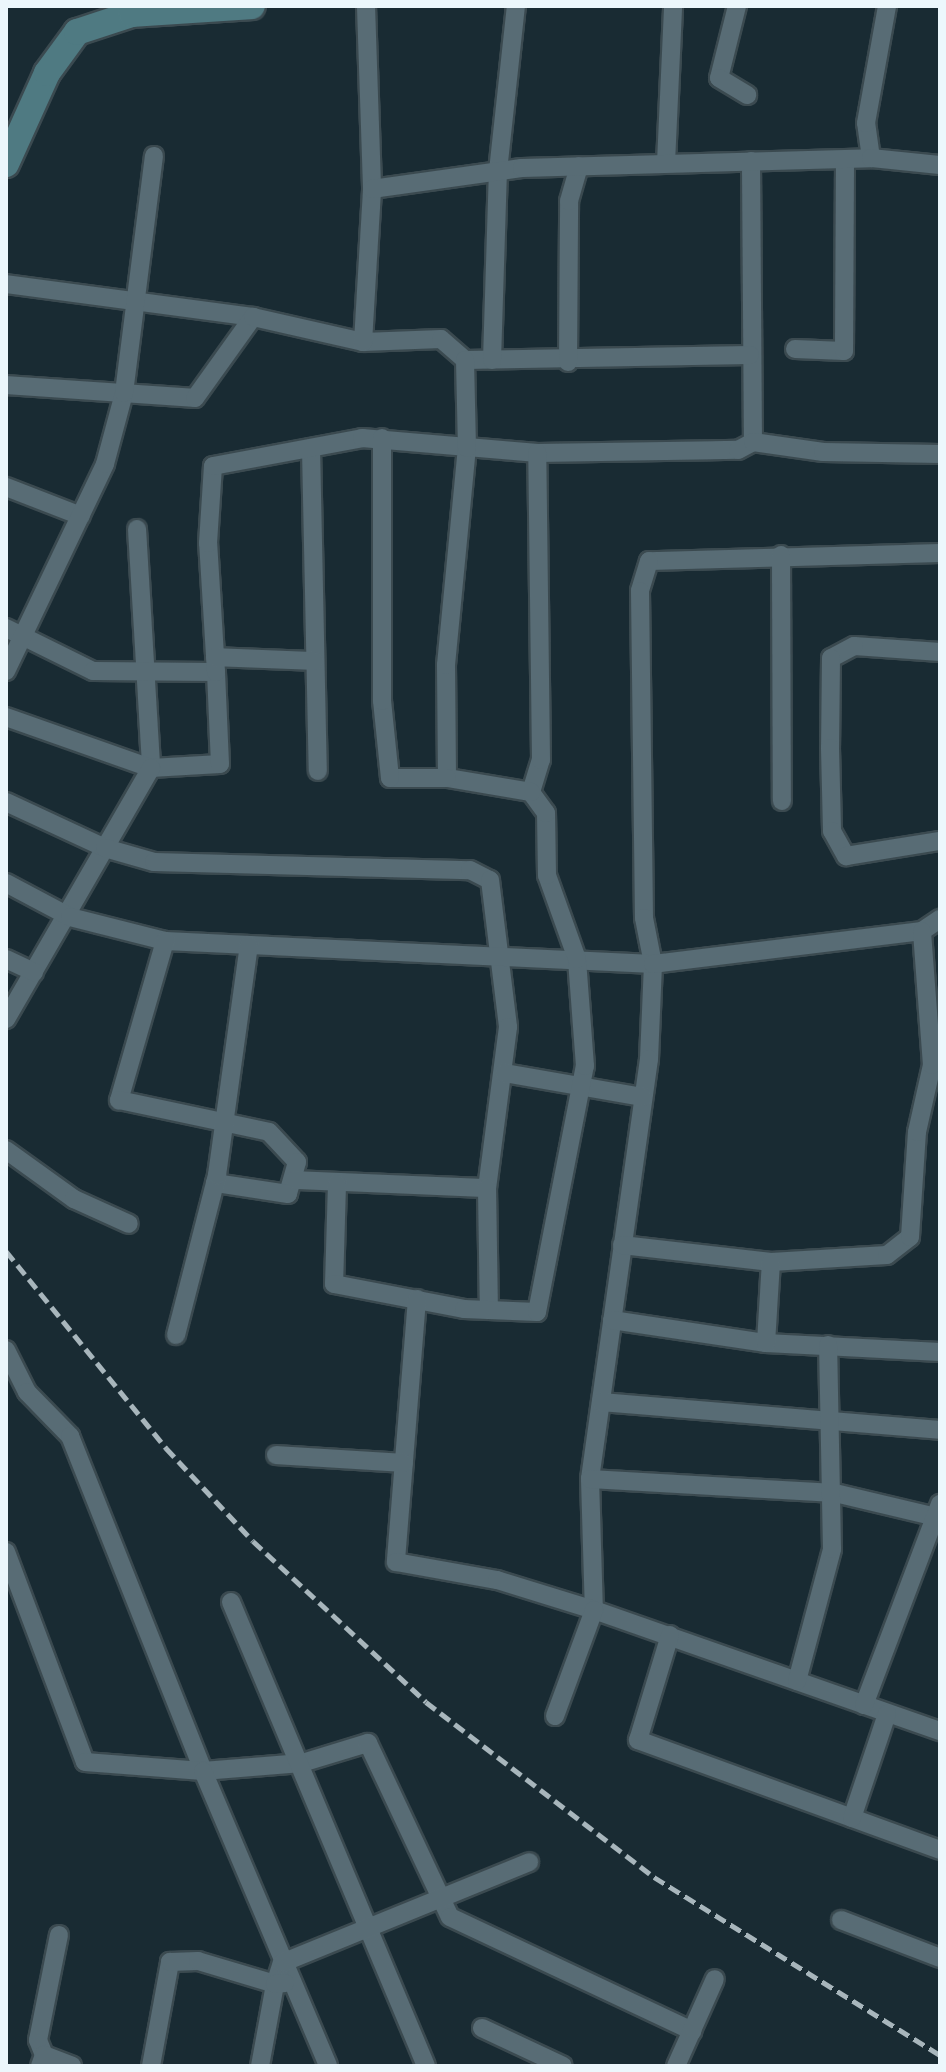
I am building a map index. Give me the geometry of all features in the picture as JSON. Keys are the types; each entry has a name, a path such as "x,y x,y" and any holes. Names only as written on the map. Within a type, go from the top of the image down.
{"street":[{"path":"6,163 47,73 77,32 133,10 252,6"},
{"path":"363,342 372,189 366,6"},
{"path":"492,360 498,171 516,6"},
{"path":"666,163 673,6"},
{"path":"737,6 719,78 747,95"},
{"path":"871,158 866,123 887,6"},
{"path":"6,671 26,637 32,606 81,516 105,464 124,393 154,156"},
{"path":"372,189 498,171 579,166 871,158 940,165"},
{"path":"751,161 753,442"},
{"path":"795,349 844,351 845,161"},
{"path":"568,362 569,201 579,166"},
{"path":"6,284 137,305 253,317 363,342 441,339 465,360 568,362 750,355"},
{"path":"6,385 195,398 253,317"},
{"path":"447,778 446,665 467,448 465,360"},
{"path":"6,717 151,768 220,764 213,466 382,438 537,453 738,450 753,442 823,452 940,454"},
{"path":"337,1184 334,1284 489,1310 537,1312 581,1088 577,959 547,875 546,813 531,792 447,778 390,778 382,701 382,438"},
{"path":"311,448 318,771"},
{"path":"531,792 541,760 537,453"},
{"path":"6,487 81,516"},
{"path":"6,1019 70,917 151,768 140,671 137,529"},
{"path":"555,1716 594,1610 590,1479 643,1097 653,964 644,918 640,591 649,561 940,553"},
{"path":"781,555 782,801"},
{"path":"6,628 93,671 315,661"},
{"path":"940,652 854,646 831,658 830,748 832,831 846,856 940,841"},
{"path":"6,802 105,848 154,862 470,870 490,880 492,944 501,953 504,1073 487,1188 489,1310"},
{"path":"6,883 70,917 165,941 501,953 653,964 922,931 940,919"},
{"path":"622,1245 771,1262 887,1255 910,1237 917,1132 936,1066 922,931"},
{"path":"165,941 119,1100 226,1121 281,1139 297,1162 295,1180 288,1194 215,1183"},
{"path":"176,1335 215,1183 249,945"},
{"path":"6,959 34,972"},
{"path":"504,1073 643,1097"},
{"path":"6,1150 74,1199 129,1224"},
{"path":"295,1180 487,1188"},
{"path":"766,1343 771,1262"},
{"path":"417,1299 404,1463 401,1569 497,1580 670,1635 940,1731"},
{"path":"612,1320 766,1343 940,1352"},
{"path":"797,1681 832,1549 835,1493 828,1345"},
{"path":"6,1350 27,1392 70,1436 282,1963 282,1984 260,2066"},
{"path":"601,1402 940,1430"},
{"path":"276,1455 404,1463"},
{"path":"590,1479 835,1493 938,1510 864,1705"},
{"path":"6,1552 85,1762 203,1771 302,1763 368,1743 440,1902 466,1930 692,2031"},
{"path":"231,1602 302,1763 426,2066"},
{"path":"670,1635 638,1740 940,1850"},
{"path":"852,1818 887,1714"},
{"path":"282,1963 440,1902 529,1862"},
{"path":"841,1920 940,1958"},
{"path":"59,1935 38,2040 42,2061 72,2066"},
{"path":"151,2066 170,1962 198,1961 282,1984 328,2066"},
{"path":"676,2066 715,1979"},
{"path":"482,2028 563,2066"}],"railway":[{"path":"6,1251 166,1448 253,1541 426,1702 654,1877 940,2055"}]}
